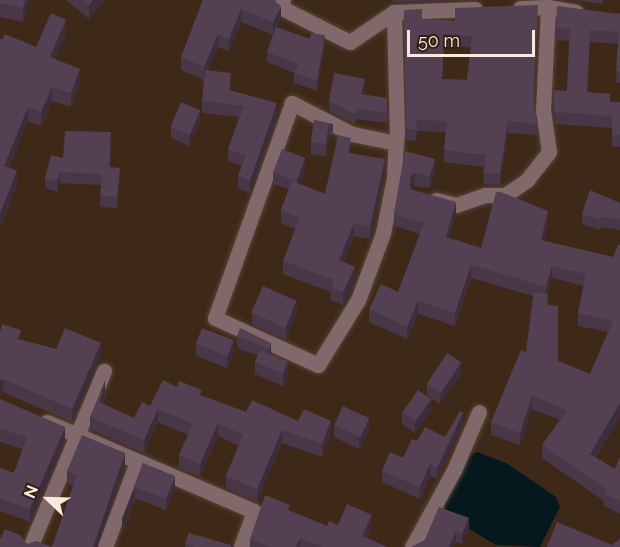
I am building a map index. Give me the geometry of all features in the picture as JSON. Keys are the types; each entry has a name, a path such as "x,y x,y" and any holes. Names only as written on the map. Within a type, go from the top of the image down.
{"street":[{"path":"283,0 280,7 350,42 394,12 548,7 587,14"},
{"path":"417,195 456,205 485,195 505,195 527,180 549,152 543,110 548,7"},
{"path":"394,12 396,143 383,233 358,300 318,365 215,318 291,103 352,134 396,143"},
{"path":"30,547 104,370"},
{"path":"412,547 454,470 479,412"},
{"path":"28,414 78,432 137,462 254,511 241,547"},
{"path":"105,547 137,462"}],"shaded area":[{"path":"477,452 506,463 556,497 560,507 540,547 496,545 445,514 445,496 468,456"}],"building":[{"path":"0,0 25,0 23,8 0,3"},
{"path":"82,0 93,0 89,5"},
{"path":"203,0 273,0 281,6 273,22 241,9 229,39 218,34 204,67 181,57"},
{"path":"538,5 533,98 537,124 508,121 500,174 483,173 486,155 444,150 447,121 417,120 416,129 406,129 404,10 422,9 422,19 455,21 455,8","holes":["444,34 472,36 467,80 442,79"]},
{"path":"557,6 620,13 620,72 616,71 619,32 590,30 587,92 610,94 610,102 620,102 620,135 612,135 612,116 555,112 553,90 567,91 570,29 556,28"},
{"path":"51,13 66,20 50,57 80,69 71,93 52,87 41,112 28,107 4,166 17,171 0,213 0,39 2,40 5,34 36,47"},
{"path":"276,27 310,39 311,33 325,35 317,81 294,73 298,64 267,52"},
{"path":"205,70 231,73 229,90 277,103 250,181 238,176 246,156 228,149 244,106 202,101"},
{"path":"334,73 365,79 361,94 387,98 387,113 356,109 355,114 329,101"},
{"path":"181,102 200,110 190,135 170,127"},
{"path":"314,120 329,123 326,144 311,142"},
{"path":"65,131 111,132 109,167 120,168 117,197 100,196 102,174 60,172 57,181 45,178 51,155 63,158"},
{"path":"338,135 351,138 349,153 385,159 370,226 354,223 339,260 355,267 343,292 331,287 334,280 283,261 300,218 281,210 292,181 325,194"},
{"path":"282,149 305,158 296,181 273,172"},
{"path":"405,151 435,159 430,176 415,173 410,176 410,189 456,202 446,237 481,248 496,192 501,192 548,211 541,240 613,257 620,245 620,403 590,454 615,469 620,457 620,501 604,493 606,489 542,445 567,410 532,396 520,433 491,422 521,350 526,352 534,292 548,294 547,305 558,306 558,361 590,374 613,321 578,313 586,274 552,266 546,287 471,265 455,313 418,301 407,327 369,309 381,284 398,292 424,223 394,214"},
{"path":"590,190 620,203 620,219 601,217 600,220 582,214"},
{"path":"263,286 297,301 285,328 251,312"},
{"path":"2,324 21,330 18,339 56,349 65,328 101,343 72,409 3,379 0,381"},
{"path":"202,328 234,340 228,356 196,344"},
{"path":"240,328 271,343 269,349 237,336"},
{"path":"260,350 288,362 283,374 255,362"},
{"path":"447,353 461,362 441,393 427,384"},
{"path":"105,380 99,402 134,418 142,402 150,406 163,380 177,387 179,381 202,390 200,395 246,412 252,400 298,421 304,409 331,421 322,444 282,430 257,489 226,476 243,435 218,423 200,464 179,455 193,424 158,409 144,440 90,417"},
{"path":"418,390 431,399 416,421 403,412"},
{"path":"0,399 65,427 30,509 0,498 0,468 14,473 27,437 0,429"},
{"path":"343,406 369,418 360,437 334,425"},
{"path":"460,411 463,413 437,468 430,464 420,487 382,471 390,452 403,458 412,439 417,441 425,427 445,437"},
{"path":"82,435 125,453 93,547 52,547 77,475 67,471"},
{"path":"143,463 175,476 166,499 135,487 122,519"},
{"path":"265,495 290,505 288,510 327,526 329,521 338,525 347,504 372,515 362,536 387,547 323,547 300,538 296,547 271,547 250,539"},
{"path":"439,507 469,518 462,534 456,531 449,547 412,547 425,540"},
{"path":"557,522 612,545 620,539 620,547 547,547"},
{"path":"5,529 20,535 27,544 37,541 52,547 0,547 0,538"},
{"path":"189,533 231,545 231,547 195,547 185,543"}]}
